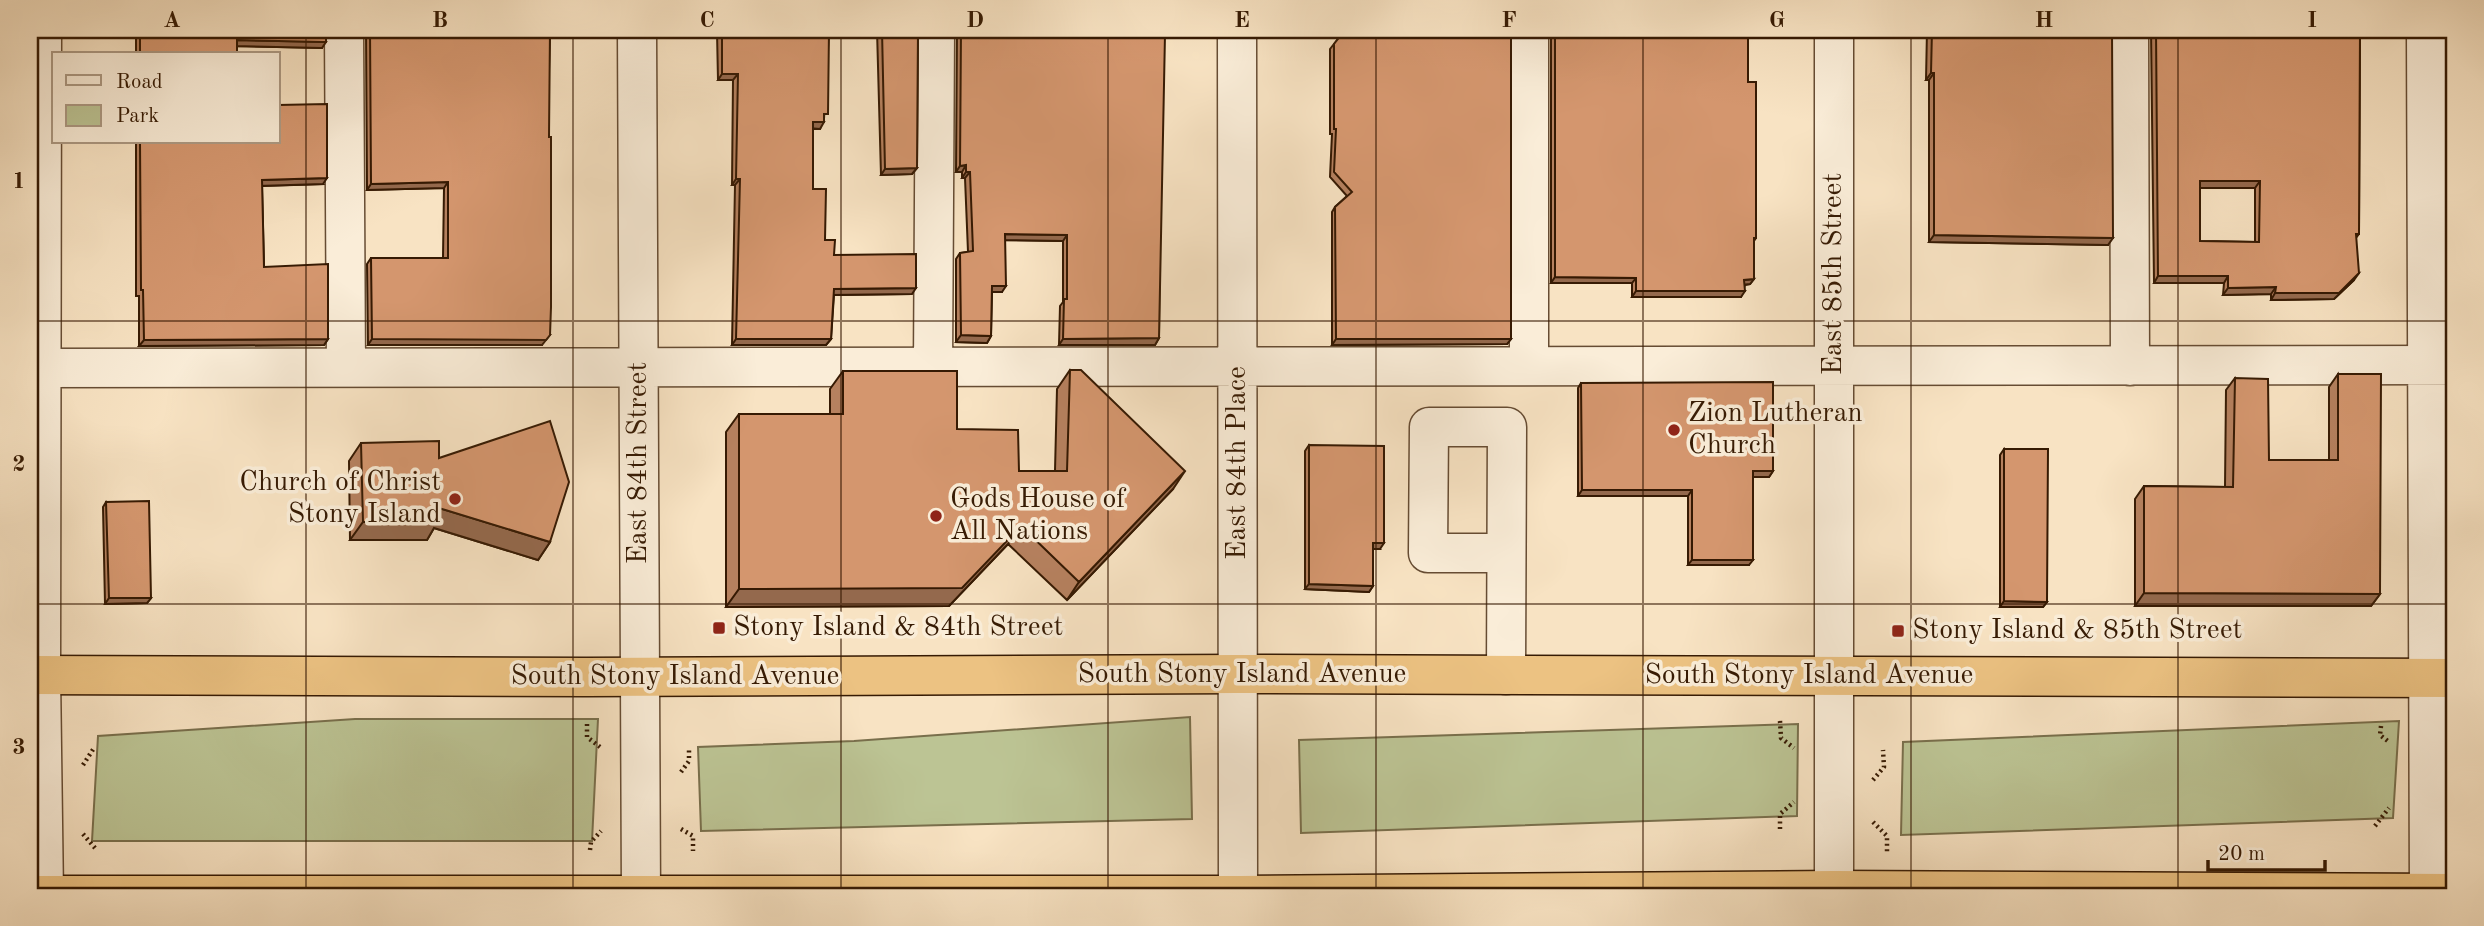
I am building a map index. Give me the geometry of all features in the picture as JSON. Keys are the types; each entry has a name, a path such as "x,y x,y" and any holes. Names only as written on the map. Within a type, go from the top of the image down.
{"highway":[{"name":"South Stony Island Avenue","path":"36,675 640,677 1238,674 2441,678"},
{"path":"39,896 2437,894"}],"street":[{"path":"39,896 36,368 42,30"},
{"path":"344,30 346,367"},
{"name":"East 84th Street","path":"637,30 640,895"},
{"path":"933,367 935,30"},
{"name":"East 84th Place","path":"1237,30 1238,896"},
{"path":"1529,30 1529,366"},
{"name":"East 85th Street","path":"1834,30 1834,893"},
{"path":"2129,30 2130,366"},
{"path":"2426,30 2440,365 2441,678 2437,894"},
{"path":"36,368 2440,365"},
{"path":"1506,675 1507,553"}],"path":[{"path":"1780,721 1781,738 1794,748"},
{"path":"679,775 690,761 689,748"},
{"path":"1872,781 1884,767 1883,750"},
{"path":"1780,829 1780,814 1794,804 1794,790"},
{"path":"1871,821 1887,836 1887,852"},
{"path":"680,828 693,836 693,850"}],"green space":[{"path":"1190,717 1192,819 701,831 698,747 854,741"},
{"path":"355,719 598,719 592,841 92,841 98,736"},
{"path":"2399,721 2393,818 1901,835 1903,742"},
{"path":"1798,724 1797,816 1301,833 1299,740"}],"building":[{"path":"140,30 326,30 326,42 237,40 237,52 140,52"},
{"path":"370,30 550,30 551,307 550,335 546,340 372,339 371,258 448,258 448,182 371,184"},
{"path":"722,30 829,30 828,114 824,114 824,122 813,122 813,189 826,189 825,240 835,240 834,255 916,254 916,288 834,289 831,339 736,339 740,179 736,179 738,74 722,74"},
{"path":"882,30 918,30 917,168 885,169"},
{"path":"961,30 1162,30 1165,34 1159,338 1063,339 1064,299 1067,299 1067,235 1005,234 1006,286 992,286 991,336 961,335 960,253 973,251 970,172 966,172 966,165 960,166"},
{"path":"1345,30 1511,30 1511,339 1336,339 1335,207 1352,192 1334,172 1334,44"},
{"path":"1555,30 1748,30 1748,82 1756,82 1756,238 1754,279 1744,280 1745,291 1636,291 1636,278 1555,277"},
{"path":"1932,30 2112,30 2113,238 1934,235"},
{"path":"2156,30 2360,30 2359,234 2356,234 2359,273 2339,293 2275,293 2276,287 2228,288 2228,276 2158,276","holes":["2200,181 2260,181 2259,242 2200,241"]},
{"path":"327,104 327,178 262,180 264,267 328,264 328,339 144,340 140,144 280,144 280,105"},
{"name":"Gods House of All Nations","path":"1070,370 1081,370 1185,471 1079,582 1021,526 962,588 739,589 739,414 843,414 843,371 957,371 957,429 1018,430 1019,471 1067,471"},
{"path":"2338,374 2381,374 2380,594 2144,593 2144,486 2233,487 2235,378 2268,379 2269,460 2338,460"},
{"name":"Zion Lutheran Church","path":"1773,382 1773,471 1753,471 1753,560 1692,560 1692,490 1582,490 1581,383"},
{"name":"Church of Christ Stony Island","path":"550,421 569,482 550,542 439,508 439,521 363,522 361,443 439,441 439,458"},
{"path":"1309,445 1384,446 1384,543 1373,543 1373,586 1309,584"},
{"path":"2004,449 2048,449 2047,602 2004,601"},
{"path":"149,501 151,598 109,598 106,502"}],"place":[{"name":"Zion Lutheran Church","path":"1674,430"},
{"name":"Church of Christ Stony Island","path":"455,499"},
{"name":"Gods House of All Nations","path":"936,516"},
{"name":"Stony Island & 84th Street","path":"719,628"},
{"name":"Stony Island & 85th Street","path":"1898,631"}]}
